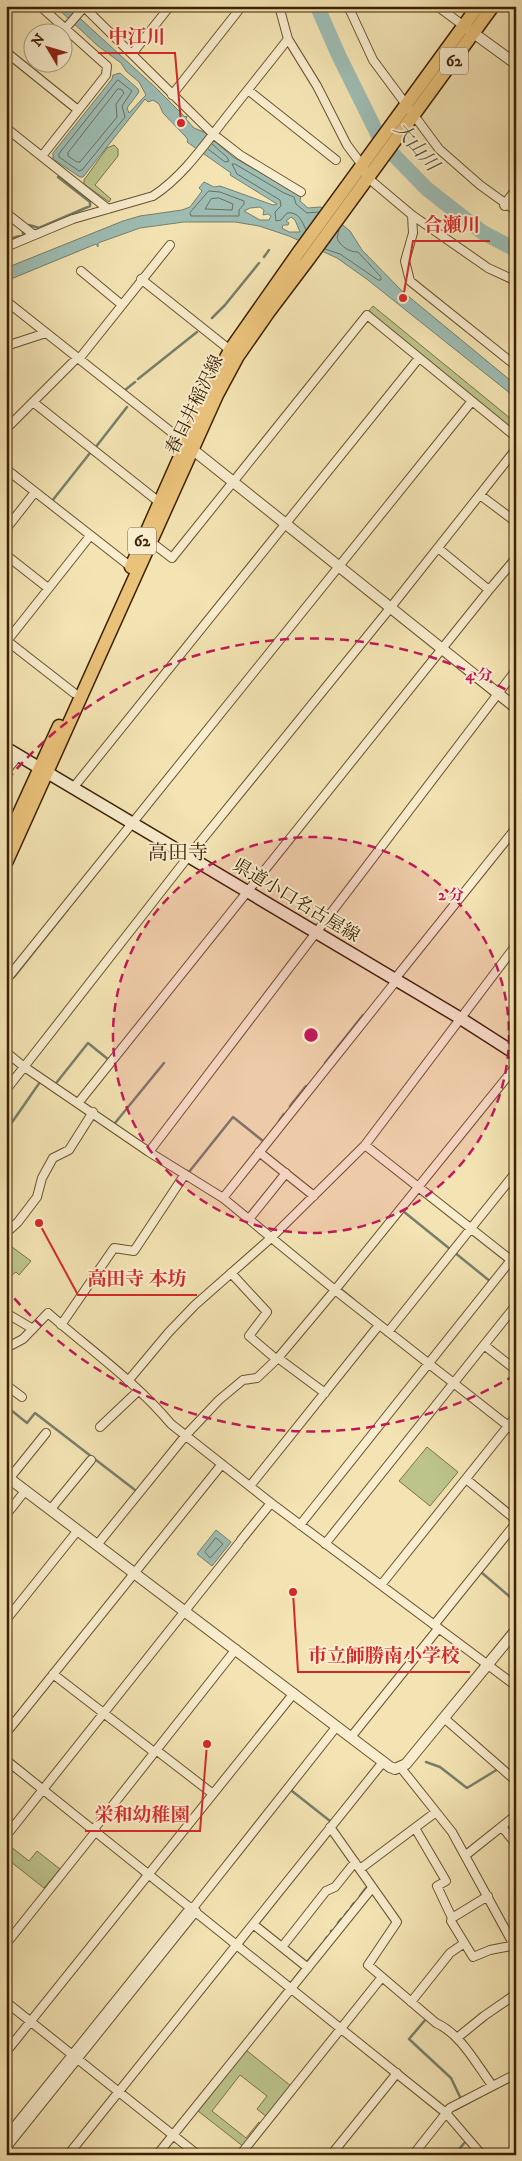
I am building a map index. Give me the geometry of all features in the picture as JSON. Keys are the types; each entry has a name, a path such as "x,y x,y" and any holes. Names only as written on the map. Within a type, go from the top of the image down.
{"main road":[{"name":"春日井稲沢線","path":"6,842 44,770 151,542 209,391 230,350 354,187 362,165 375,157 414,116 469,29 478,6"},
{"name":"春日井稲沢線","path":"354,187 368,178 375,157 406,105 469,29 493,6"},
{"name":"春日井稲沢線","path":"6,864 74,693 159,502 238,356 268,313 303,256"},
{"name":"県道小口名古屋線","path":"6,748 515,1052"}],"street":[{"path":"40,6 58,22"},
{"path":"132,54 170,6"},
{"path":"172,95 242,6"},
{"path":"279,6 288,39 317,86 347,145 362,165 368,178 412,216 488,268 516,282"},
{"path":"348,6 373,60 439,149 505,205 516,211"},
{"path":"437,6 516,64"},
{"path":"72,22 84,7 212,135 240,155 301,192"},
{"path":"42,156 106,75 107,66 72,34"},
{"path":"6,247 73,219 153,196 178,177 288,39"},
{"path":"6,52 78,110"},
{"path":"248,90 336,160"},
{"path":"6,128 108,209"},
{"path":"505,205 516,191"},
{"path":"6,213 34,234"},
{"path":"412,216 413,233 405,261 410,281 516,366"},
{"path":"8,425 78,358 170,245"},
{"path":"81,271 122,304"},
{"path":"141,280 230,350"},
{"path":"6,301 516,708"},
{"path":"151,542 172,558 367,315 516,437"},
{"path":"6,346 46,333"},
{"path":"73,788 419,358"},
{"path":"6,980 472,401"},
{"path":"33,402 159,502"},
{"path":"6,1090 188,857 391,607 516,449"},
{"path":"6,469 131,567"},
{"path":"6,529 35,492"},
{"path":"480,495 516,522"},
{"path":"74,693 7,640 90,536"},
{"path":"438,548 489,590"},
{"path":"6,555 48,588"},
{"path":"79,1102 516,558"},
{"path":"149,1152 516,670"},
{"path":"6,771 18,755"},
{"path":"223,1198 516,828"},
{"path":"128,1381 169,1332 271,1238 365,1144 516,945"},
{"path":"6,1052 23,1066 79,1102 149,1152 223,1198 335,1290 516,1432"},
{"path":"97,1545 186,1435 219,1400 243,1380 257,1378 277,1359 516,1066"},
{"path":"6,1233 18,1222 37,1197 42,1178 53,1158 68,1150 93,1112"},
{"path":"300,1525 428,1363 513,1262 365,1144"},
{"path":"259,1152 314,1196"},
{"path":"388,1332 516,1172"},
{"path":"249,1219 286,1173"},
{"path":"61,1325 114,1248 134,1251 185,1174"},
{"path":"231,1273 267,1312 249,1336 277,1359 325,1393"},
{"path":"325,1544 516,1305"},
{"path":"6,1313 33,1329"},
{"path":"6,1348 23,1339 48,1313 128,1381 171,1424 271,1503 516,1686"},
{"path":"250,1486 379,1325"},
{"path":"484,1345 516,1370"},
{"path":"6,1384 22,1397"},
{"path":"100,1427 138,1391"},
{"path":"381,1585 516,1416"},
{"path":"46,1433 8,1478 390,1767 401,1768 406,1764 516,1630"},
{"path":"50,1510 91,1460"},
{"path":"6,1733 222,1464"},
{"path":"351,1737 516,1521 466,1479"},
{"path":"6,1515 25,1491"},
{"path":"6,1836 271,1503"},
{"path":"6,1620 78,1530"},
{"path":"6,1944 236,1649"},
{"path":"53,1674 213,1794"},
{"path":"6,2052 294,1693"},
{"path":"444,1718 516,1781"},
{"path":"6,2148 75,2057 337,1726"},
{"path":"6,1760 446,2113 482,2155"},
{"path":"68,2155 383,1762"},
{"path":"401,1768 452,1832 515,1946 490,1950 473,1957 463,1944 451,1922 452,1918 437,1886 446,1881 415,1828"},
{"path":"360,1869 436,1812"},
{"path":"466,1855 516,1815"},
{"path":"330,1827 397,1922 368,1965 436,2023 446,2028 457,2038 492,2085"},
{"path":"502,1827 516,1844"},
{"path":"282,1947 326,1891 335,1887 355,1862"},
{"path":"158,2155 372,1888"},
{"path":"452,1918 488,1896"},
{"path":"253,1924 308,1968"},
{"path":"411,2002 450,1954 463,1944"},
{"path":"240,2155 382,1978"},
{"path":"457,2038 516,1994"},
{"path":"6,2002 198,2155"},
{"path":"6,2137 75,2057"},
{"path":"330,2155 397,2073"},
{"path":"413,2155 450,2108 516,2074"}],"green space":[{"path":"114,145 118,149 118,156 95,185 111,199 109,202 84,184 84,180 107,148"},
{"path":"373,306 516,423 516,433 368,312"},
{"path":"6,1239 8,1244 31,1261 19,1275 16,1272 12,1275 6,1269"},
{"path":"427,1447 458,1472 430,1506 399,1481"},
{"path":"6,1843 29,1861 37,1851 60,1869 44,1888 6,1858"},
{"path":"246,2050 291,2086 267,2117 257,2109 267,2096 240,2075 212,2111 246,2138 259,2122 261,2125 244,2147 198,2111"}],"water":[{"path":"55,6 66,6 71,10 185,117 187,116 186,119 194,128 204,132 233,157 301,195 300,201 308,208 321,207 350,231 362,250 402,291 516,385 516,398 368,280 337,258 289,236 259,226 235,222 184,222 140,228 98,243 98,247 96,244 6,281 6,268 123,221 190,207 202,191 199,188 204,182 214,187 220,186 273,205 277,204 230,175 231,173 187,142 186,137 163,113 159,104 153,100 148,102 145,99 83,177 80,177 53,159 53,153 112,79 113,75 120,73 138,89 139,92 127,108 129,113 146,95 139,82 126,71 121,63 98,46","holes":["260,207 264,210 263,215 268,214 271,216 269,220 260,220 244,211","291,217 295,220 300,232 289,232 282,228 283,225 288,225 289,223 286,221"]},
{"path":"216,1530 231,1542 212,1566 197,1554"}],"waterway":[{"name":"大山川","path":"317,6 339,56 382,143 427,189 482,232 516,250"},
{"path":"29,225 39,228 90,206 90,202 58,177"},
{"path":"6,240 23,235 23,231"},
{"path":"264,257 269,250"},
{"path":"212,318 259,263"},
{"path":"138,379 197,332"},
{"path":"125,390 135,382"},
{"path":"95,448 127,407"},
{"path":"52,501 90,453"},
{"path":"79,895 86,886"},
{"path":"72,903 76,899"},
{"path":"14,977 68,909"},
{"path":"325,1063 363,1015"},
{"path":"57,1082 88,1043 109,1060 110,1058"},
{"path":"115,1123 164,1063"},
{"path":"6,1131 40,1082"},
{"path":"290,1106 306,1086"},
{"path":"279,1121 284,1114"},
{"path":"189,1172 233,1117 263,1141"},
{"path":"508,1187 516,1193"},
{"path":"403,1211 450,1249"},
{"path":"454,1252 491,1282"},
{"path":"342,1290 354,1300"},
{"path":"6,1406 27,1423 35,1413 135,1490"},
{"path":"481,1572 516,1602"},
{"path":"426,1762 440,1767 467,1788 498,1769"},
{"path":"292,1791 330,1821"},
{"path":"135,1886 142,1877 142,1872"},
{"path":"360,1896 366,1888"},
{"path":"351,1907 354,1903"},
{"path":"345,1915 348,1911"},
{"path":"338,1923 341,1919"},
{"path":"319,1948 322,1944"},
{"path":"307,1962 317,1950"},
{"path":"295,1978 301,1970"},
{"path":"426,2019 409,2039 451,2078 461,2099"},
{"path":"455,2110 477,2098"},
{"path":"454,2155 466,2141"}],"place":[{"name":"中江川","path":"181,123"},
{"name":"合瀬川","path":"403,298"},
{"name":"高田寺 本坊","path":"39,1223"},
{"name":"市立師勝南小学校","path":"293,1592"},
{"name":"栄和幼稚園","path":"207,1744"}],"district":[{"name":"高田寺","path":"178,853"}]}
